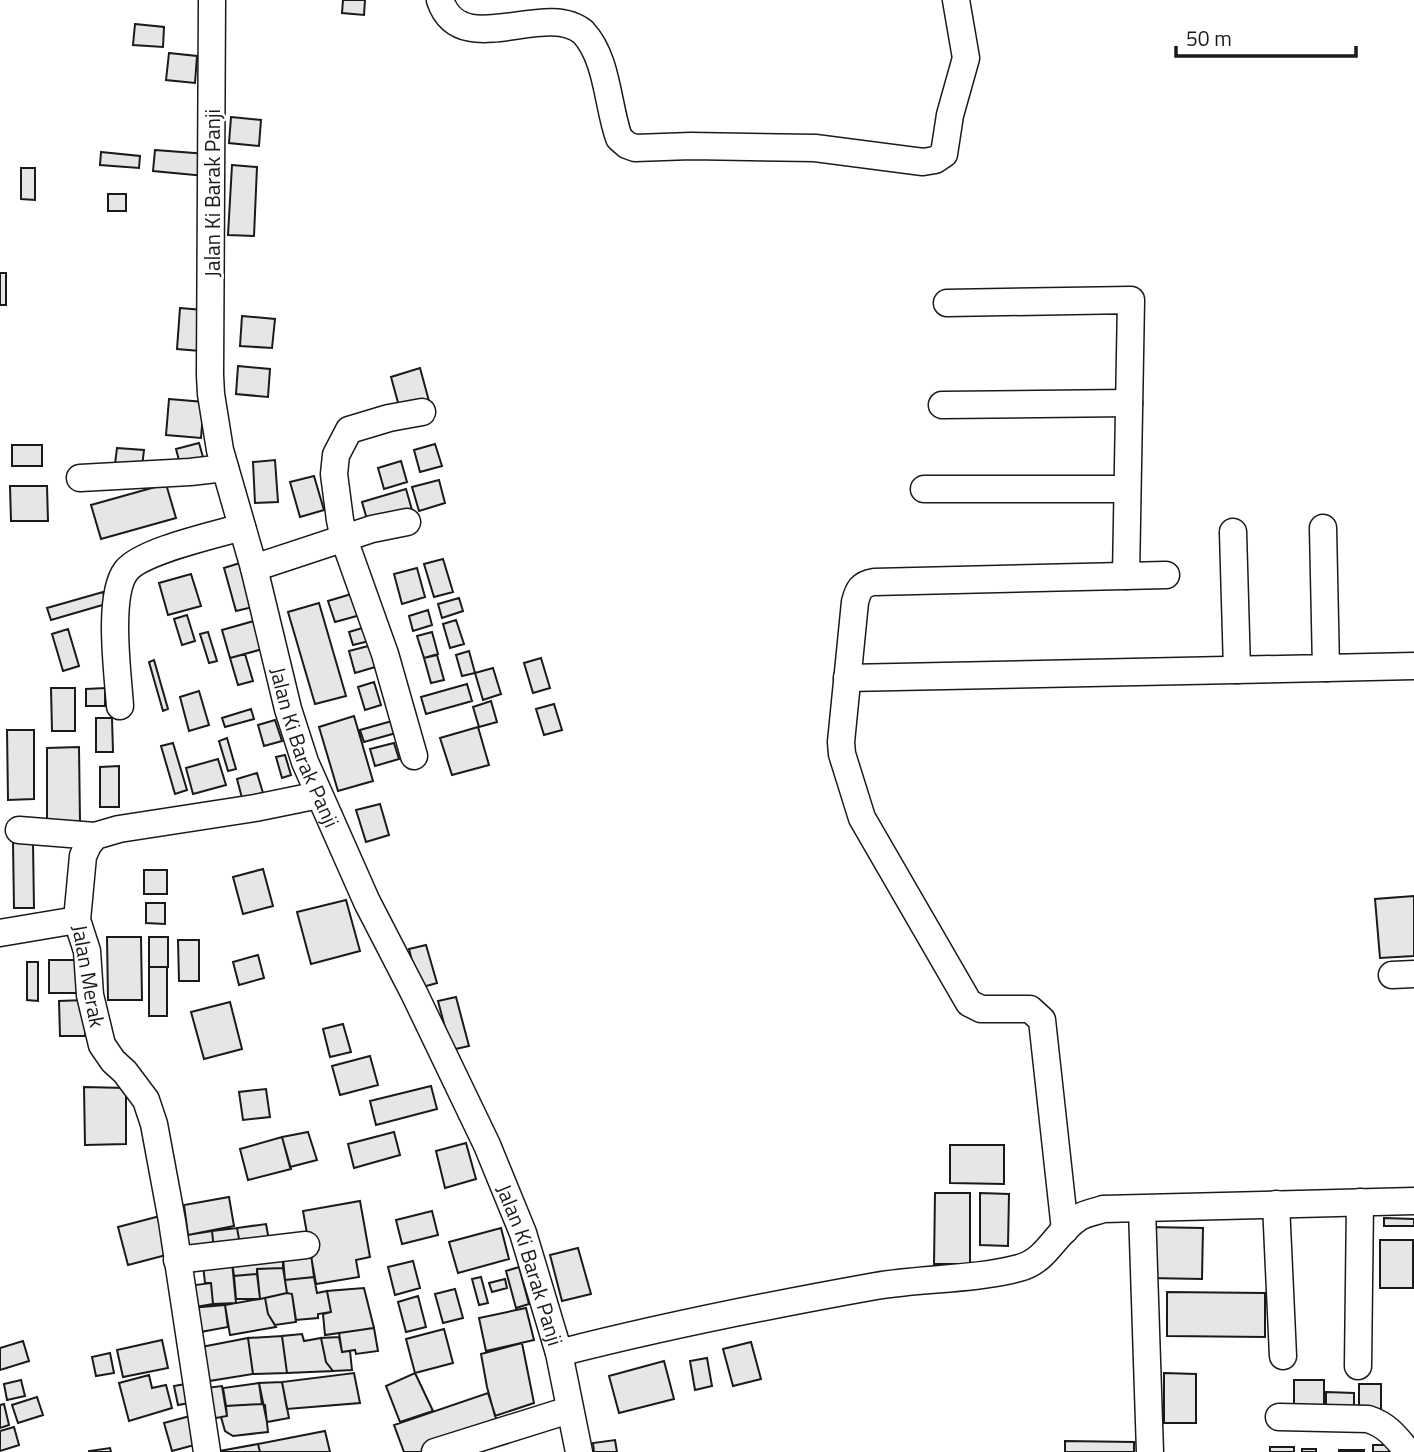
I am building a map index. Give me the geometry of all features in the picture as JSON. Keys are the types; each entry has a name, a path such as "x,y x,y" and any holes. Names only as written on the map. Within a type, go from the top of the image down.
{"street":[{"name":"Jalan Ki Barak Panji","path":"212,0 210,384 225,468 254,568 288,709 305,762 367,902 487,1145 523,1233 559,1353 579,1452"},
{"path":"440,0 451,20 461,26 473,27 534,17 570,23 582,30 595,48 619,138 635,148 815,148 923,162 935,160 944,154 950,115 963,74 966,58 956,0"},
{"path":"947,303 1131,300 1126,576"},
{"path":"942,405 1129,403"},
{"path":"414,756 385,654 344,539 334,474 335,455 349,430 422,412"},
{"path":"80,478 225,468"},
{"path":"924,489 1127,489"},
{"path":"254,568 407,522"},
{"path":"120,706 115,624 119,585 126,571 145,556 242,527"},
{"path":"1322,528 1326,668"},
{"path":"1233,532 1237,670"},
{"path":"1065,1230 1042,1020 1030,1009 981,1009 969,1003 858,810 841,743 855,602 858,590 866,583 1166,575"},
{"path":"847,678 1414,666"},
{"path":"19,830 95,836 119,829 319,795"},
{"name":"Jalan Merak","path":"95,836 83,856 77,920 87,951 90,995 103,1045 146,1100 154,1124 207,1452"},
{"path":"0,933 77,920"},
{"path":"559,1353 705,1318 804,1299 914,1280 1019,1268 1033,1264 1041,1258 1080,1216 1103,1209 1414,1201"},
{"path":"1358,1366 1360,1202"},
{"path":"1276,1204 1283,1356"},
{"path":"1142,1209 1150,1452"},
{"path":"177,1260 306,1245"},
{"path":"435,1452 569,1410"},
{"path":"1279,1417 1368,1419 1382,1424 1393,1433 1408,1452"}],"building":[{"path":"343,0 365,0 364,15 342,13"},
{"path":"135,24 164,27 163,47 133,45"},
{"path":"169,53 197,56 195,83 166,80"},
{"path":"231,117 261,120 259,146 229,143"},
{"path":"155,150 207,154 205,176 153,171"},
{"path":"101,152 140,156 139,168 100,165"},
{"path":"232,165 257,167 254,236 228,235"},
{"path":"21,168 35,168 35,200 21,199"},
{"path":"108,194 126,194 126,211 108,211"},
{"path":"0,273 6,273 6,305 0,305"},
{"path":"180,308 203,310 200,351 177,349"},
{"path":"242,316 275,319 272,348 240,346"},
{"path":"238,366 270,369 268,397 236,394"},
{"path":"420,368 429,401 400,410 391,377"},
{"path":"169,399 204,402 201,438 166,435"},
{"path":"199,443 203,457 180,464 176,449"},
{"path":"435,444 442,466 420,472 414,450"},
{"path":"12,445 42,445 42,466 12,466"},
{"path":"117,448 144,450 142,467 115,464"},
{"path":"275,460 278,502 255,503 253,462"},
{"path":"401,461 407,482 384,489 378,468"},
{"path":"314,476 324,510 300,517 290,482"},
{"path":"439,480 445,503 419,511 412,487"},
{"path":"166,484 176,518 101,539 91,505"},
{"path":"10,486 47,486 48,521 11,521"},
{"path":"406,489 412,510 368,523 362,502"},
{"path":"443,559 453,592 434,597 424,564"},
{"path":"243,562 257,606 236,611 224,568"},
{"path":"417,568 425,597 402,604 394,574"},
{"path":"191,574 201,606 168,615 159,583"},
{"path":"103,592 106,604 51,620 47,608"},
{"path":"358,592 364,614 335,622 328,601"},
{"path":"459,598 463,611 442,618 438,604"},
{"path":"319,603 346,696 315,704 288,612"},
{"path":"428,610 432,625 413,631 409,616"},
{"path":"187,615 195,641 182,645 174,619"},
{"path":"261,619 270,647 230,658 222,630"},
{"path":"456,620 464,644 450,648 443,624"},
{"path":"369,626 373,640 353,645 349,632"},
{"path":"68,629 79,666 63,671 52,634"},
{"path":"208,632 217,661 209,663 200,634"},
{"path":"432,632 438,654 424,658 417,636"},
{"path":"376,644 382,665 355,673 349,651"},
{"path":"469,651 475,673 462,676 456,655"},
{"path":"245,654 253,681 238,685 230,658"},
{"path":"437,655 444,680 431,683 424,658"},
{"path":"541,658 550,688 533,693 524,663"},
{"path":"154,660 168,709 163,711 149,662"},
{"path":"493,668 501,694 483,700 475,673"},
{"path":"374,682 381,705 365,710 358,687"},
{"path":"467,684 472,701 426,714 421,697"},
{"path":"51,688 75,688 75,731 52,731"},
{"path":"105,688 105,706 86,706 86,689"},
{"path":"199,691 209,725 189,731 180,697"},
{"path":"491,701 497,722 479,727 473,707"},
{"path":"554,704 562,730 544,735 536,709"},
{"path":"251,709 254,719 225,727 222,718"},
{"path":"354,716 373,781 338,791 319,727"},
{"path":"96,718 112,718 113,752 96,752"},
{"path":"275,720 282,741 264,746 258,725"},
{"path":"392,721 396,733 364,742 360,730"},
{"path":"478,727 489,765 452,775 440,738"},
{"path":"7,730 34,730 34,799 8,800"},
{"path":"227,738 236,769 228,771 219,741"},
{"path":"173,743 187,790 175,794 161,746"},
{"path":"394,743 399,759 375,766 370,749"},
{"path":"79,747 80,822 47,823 47,748"},
{"path":"285,755 291,775 282,778 276,757"},
{"path":"218,759 226,785 193,794 186,768"},
{"path":"119,766 119,807 100,807 100,767"},
{"path":"257,773 263,793 242,798 237,779"},
{"path":"380,804 389,835 366,842 356,810"},
{"path":"13,842 33,842 34,908 14,908"},
{"path":"263,869 273,906 243,914 233,877"},
{"path":"144,870 167,870 167,894 144,894"},
{"path":"1414,896 1414,956 1380,958 1375,899"},
{"path":"346,900 360,951 311,964 297,912"},
{"path":"146,903 165,903 165,924 146,923"},
{"path":"107,937 141,937 142,1000 108,1000"},
{"path":"149,937 168,937 168,967 149,967"},
{"path":"178,940 199,940 199,981 179,981"},
{"path":"426,945 437,983 419,988 409,949"},
{"path":"258,955 264,978 239,985 233,962"},
{"path":"49,960 84,960 84,993 49,993"},
{"path":"27,962 38,962 38,1001 27,1000"},
{"path":"149,967 167,967 167,1016 149,1016"},
{"path":"456,997 469,1046 451,1050 438,1001"},
{"path":"85,1000 85,1036 60,1036 59,1001"},
{"path":"230,1002 242,1049 204,1059 191,1012"},
{"path":"343,1024 351,1052 330,1057 323,1029"},
{"path":"370,1056 378,1085 340,1095 332,1066"},
{"path":"431,1086 437,1109 376,1125 370,1101"},
{"path":"84,1087 126,1088 126,1144 85,1145"},
{"path":"266,1089 270,1117 243,1120 239,1092"},
{"path":"308,1132 317,1160 290,1167 282,1137"},
{"path":"394,1132 400,1155 354,1168 348,1144"},
{"path":"282,1137 291,1169 248,1180 240,1149"},
{"path":"466,1143 476,1179 445,1188 436,1151"},
{"path":"950,1145 1004,1145 1004,1184 950,1183"},
{"path":"935,1193 970,1193 970,1264 934,1264"},
{"path":"980,1193 1009,1194 1008,1246 980,1245"},
{"path":"229,1197 234,1226 188,1235 184,1205"},
{"path":"360,1201 370,1257 356,1260 359,1277 316,1284 303,1211"},
{"path":"432,1211 438,1235 402,1244 396,1220"},
{"path":"160,1216 170,1254 128,1265 118,1227"},
{"path":"1384,1218 1414,1219 1414,1226 1384,1226"},
{"path":"266,1224 270,1246 241,1250 237,1228"},
{"path":"1147,1227 1203,1228 1202,1279 1148,1278"},
{"path":"237,1228 241,1250 214,1250 212,1231"},
{"path":"501,1228 509,1259 458,1273 449,1242"},
{"path":"212,1231 214,1250 184,1254 181,1236"},
{"path":"1380,1240 1413,1240 1413,1288 1380,1288"},
{"path":"578,1248 591,1294 562,1301 550,1255"},
{"path":"311,1254 314,1277 285,1280 283,1258"},
{"path":"283,1258 283,1268 257,1269 257,1274 234,1276 232,1262"},
{"path":"413,1261 420,1288 395,1295 388,1267"},
{"path":"232,1262 236,1303 213,1304 211,1283 205,1283 203,1265"},
{"path":"519,1267 529,1304 516,1308 506,1271"},
{"path":"283,1268 287,1293 260,1299 257,1269"},
{"path":"257,1274 260,1299 236,1299 234,1276"},
{"path":"314,1277 317,1293 327,1291 331,1312 318,1314 318,1318 296,1320 292,1294 287,1293 285,1280"},
{"path":"481,1277 488,1303 479,1305 472,1279"},
{"path":"505,1279 507,1288 492,1292 489,1283"},
{"path":"211,1283 213,1304 190,1308 187,1286"},
{"path":"364,1288 374,1328 325,1335 323,1314 331,1312 327,1291"},
{"path":"455,1289 463,1318 443,1323 435,1294"},
{"path":"1167,1292 1265,1293 1265,1337 1167,1336"},
{"path":"292,1294 296,1322 275,1325 268,1314 265,1298"},
{"path":"418,1296 426,1327 406,1332 398,1302"},
{"path":"265,1298 268,1314 276,1327 230,1335 225,1305"},
{"path":"225,1305 228,1327 195,1333 190,1308"},
{"path":"526,1308 534,1340 486,1351 479,1318"},
{"path":"374,1328 378,1351 356,1354 355,1350 342,1352 339,1333"},
{"path":"444,1329 453,1363 415,1373 406,1339"},
{"path":"302,1334 304,1341 321,1338 326,1362 333,1371 287,1373 282,1336"},
{"path":"282,1336 287,1373 253,1374 248,1338"},
{"path":"339,1337 342,1352 350,1351 352,1370 333,1371 326,1362 321,1338"},
{"path":"248,1338 253,1374 203,1382 196,1348"},
{"path":"162,1340 168,1368 123,1377 117,1350"},
{"path":"23,1341 29,1361 0,1370 0,1348"},
{"path":"751,1342 761,1379 733,1386 723,1349"},
{"path":"522,1343 534,1403 495,1416 481,1354"},
{"path":"110,1353 114,1373 96,1376 92,1357"},
{"path":"707,1358 712,1386 695,1390 690,1361"},
{"path":"664,1361 674,1399 619,1413 609,1376"},
{"path":"354,1373 360,1403 287,1409 282,1382"},
{"path":"415,1373 433,1411 400,1422 386,1386"},
{"path":"1164,1373 1196,1374 1196,1423 1164,1423"},
{"path":"149,1375 152,1388 166,1385 172,1408 129,1421 119,1383"},
{"path":"21,1380 25,1396 7,1400 4,1384"},
{"path":"1294,1380 1324,1380 1324,1413 1294,1412"},
{"path":"282,1382 289,1418 267,1422 259,1383"},
{"path":"191,1383 195,1402 178,1405 174,1386"},
{"path":"259,1383 262,1404 226,1406 223,1388"},
{"path":"1359,1384 1381,1384 1381,1411 1359,1411"},
{"path":"222,1386 227,1416 210,1419 205,1388"},
{"path":"1326,1392 1354,1393 1354,1416 1326,1416"},
{"path":"488,1393 499,1427 429,1452 404,1452 394,1425"},
{"path":"37,1397 43,1415 18,1423 12,1405"},
{"path":"4,1404 9,1425 0,1428 0,1405"},
{"path":"265,1405 268,1432 233,1436 225,1431 221,1417 227,1416 226,1406"},
{"path":"190,1416 198,1444 172,1451 164,1423"},
{"path":"14,1427 19,1445 0,1451 0,1431"},
{"path":"325,1431 330,1452 260,1452 258,1444"},
{"path":"615,1440 617,1452 594,1452 593,1443"},
{"path":"1065,1441 1134,1442 1134,1452 1065,1452"},
{"path":"258,1444 260,1452 214,1452"},
{"path":"1373,1445 1389,1445 1389,1452 1373,1452"},
{"path":"1270,1447 1294,1447 1294,1452 1270,1452"},
{"path":"110,1448 111,1452 89,1452 89,1451"},
{"path":"1302,1449 1316,1449 1316,1452 1302,1452"},
{"path":"1364,1450 1364,1452 1339,1452"}]}
